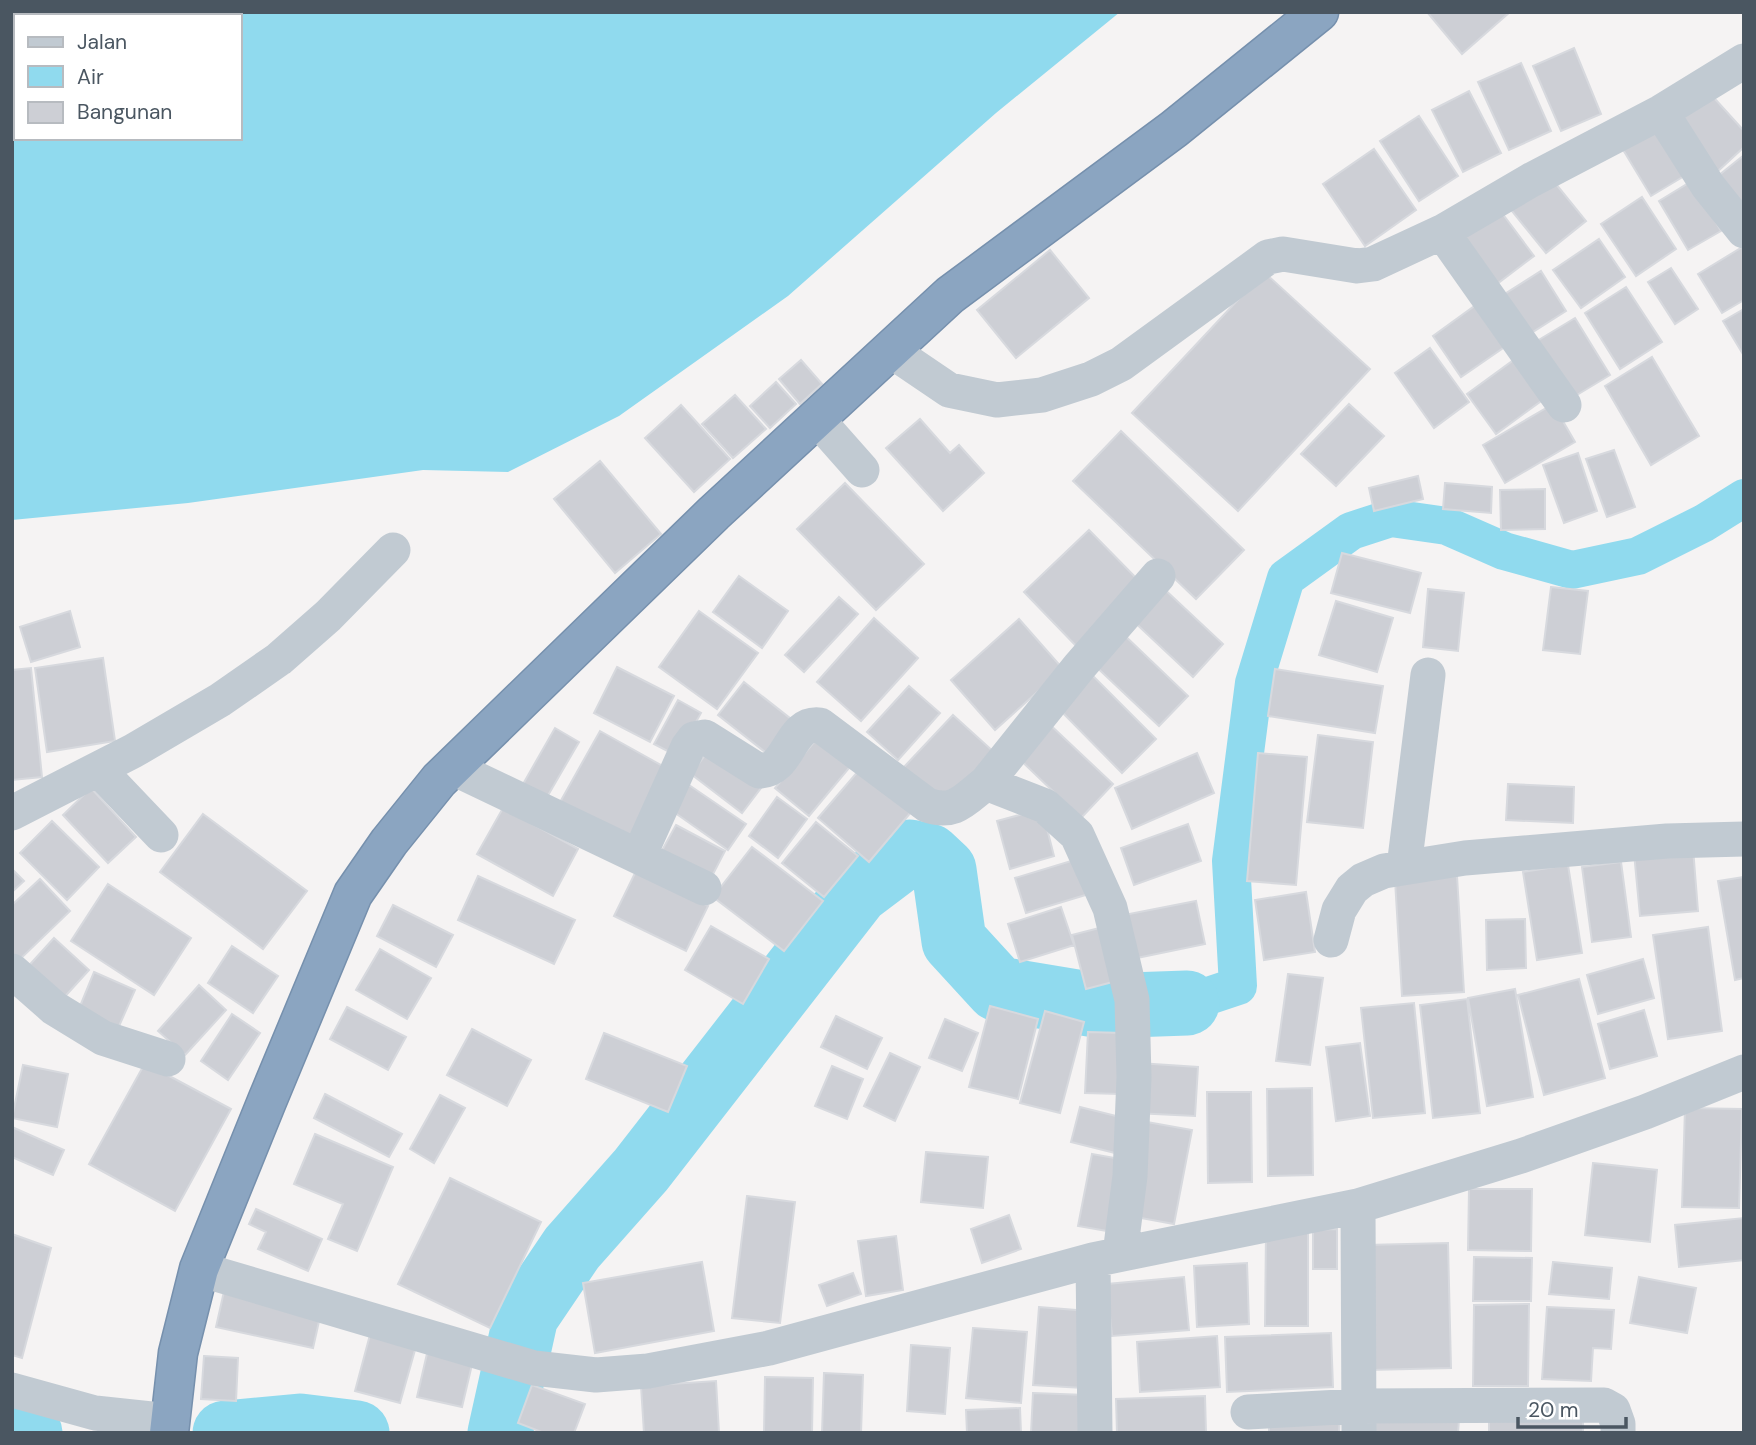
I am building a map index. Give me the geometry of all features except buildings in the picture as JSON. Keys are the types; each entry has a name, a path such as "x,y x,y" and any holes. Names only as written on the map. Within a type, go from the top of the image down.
{"highway":[{"path":"169,1427 178,1353 199,1269 353,894 389,842 451,767 629,593 950,295 1174,128 1320,12"}],"street":[{"path":"890,350 948,390 997,400 1042,395 1091,379 1121,364 1268,257 1283,254 1357,266 1373,264 1442,232 1531,180 1661,112 1744,61"},
{"path":"1661,112 1709,186 1744,232"},
{"path":"1442,232 1564,405"},
{"path":"816,418 862,470"},
{"path":"12,813 133,751 220,700 279,659 328,616 393,550"},
{"path":"639,856 688,747 694,739 705,737 759,771 769,771 776,766 802,729 812,724 820,725 928,805 950,809 986,783 1079,667 1158,576"},
{"path":"1404,867 1428,675"},
{"path":"451,767 704,888"},
{"path":"98,769 161,835"},
{"path":"986,783 1045,806 1077,835 1110,908 1132,1000 1134,1077 1130,1176 1107,1257 1095,1433"},
{"path":"1331,940 1339,910 1352,889 1363,880 1384,871 1492,856 1667,841 1744,839"},
{"path":"12,971 54,1007 103,1038 168,1059"},
{"path":"199,1269 534,1368 596,1374 648,1371 769,1348 1107,1257 1358,1206 1521,1156 1645,1112 1744,1072"},
{"path":"1358,1206 1359,1419"},
{"path":"12,1390 95,1413 169,1427"},
{"path":"1248,1412 1359,1419 1604,1405 1614,1410 1618,1433"}],"water":[{"path":"12,12 1120,12 996,113 788,296 619,416 508,472 423,470 188,503 12,520"}],"waterway":[{"path":"1187,1003 1238,986 1231,861 1254,683 1286,578 1351,531 1391,518 1447,526 1504,551 1572,570 1638,556 1704,523 1744,498"},
{"path":"500,1433 526,1316 572,1248 641,1170 857,892 910,852 929,856 944,870 954,941 998,989 1101,1006 1187,1003"},
{"path":"225,1433 300,1426 357,1433"},
{"path":"12,1427 30,1433"}]}
